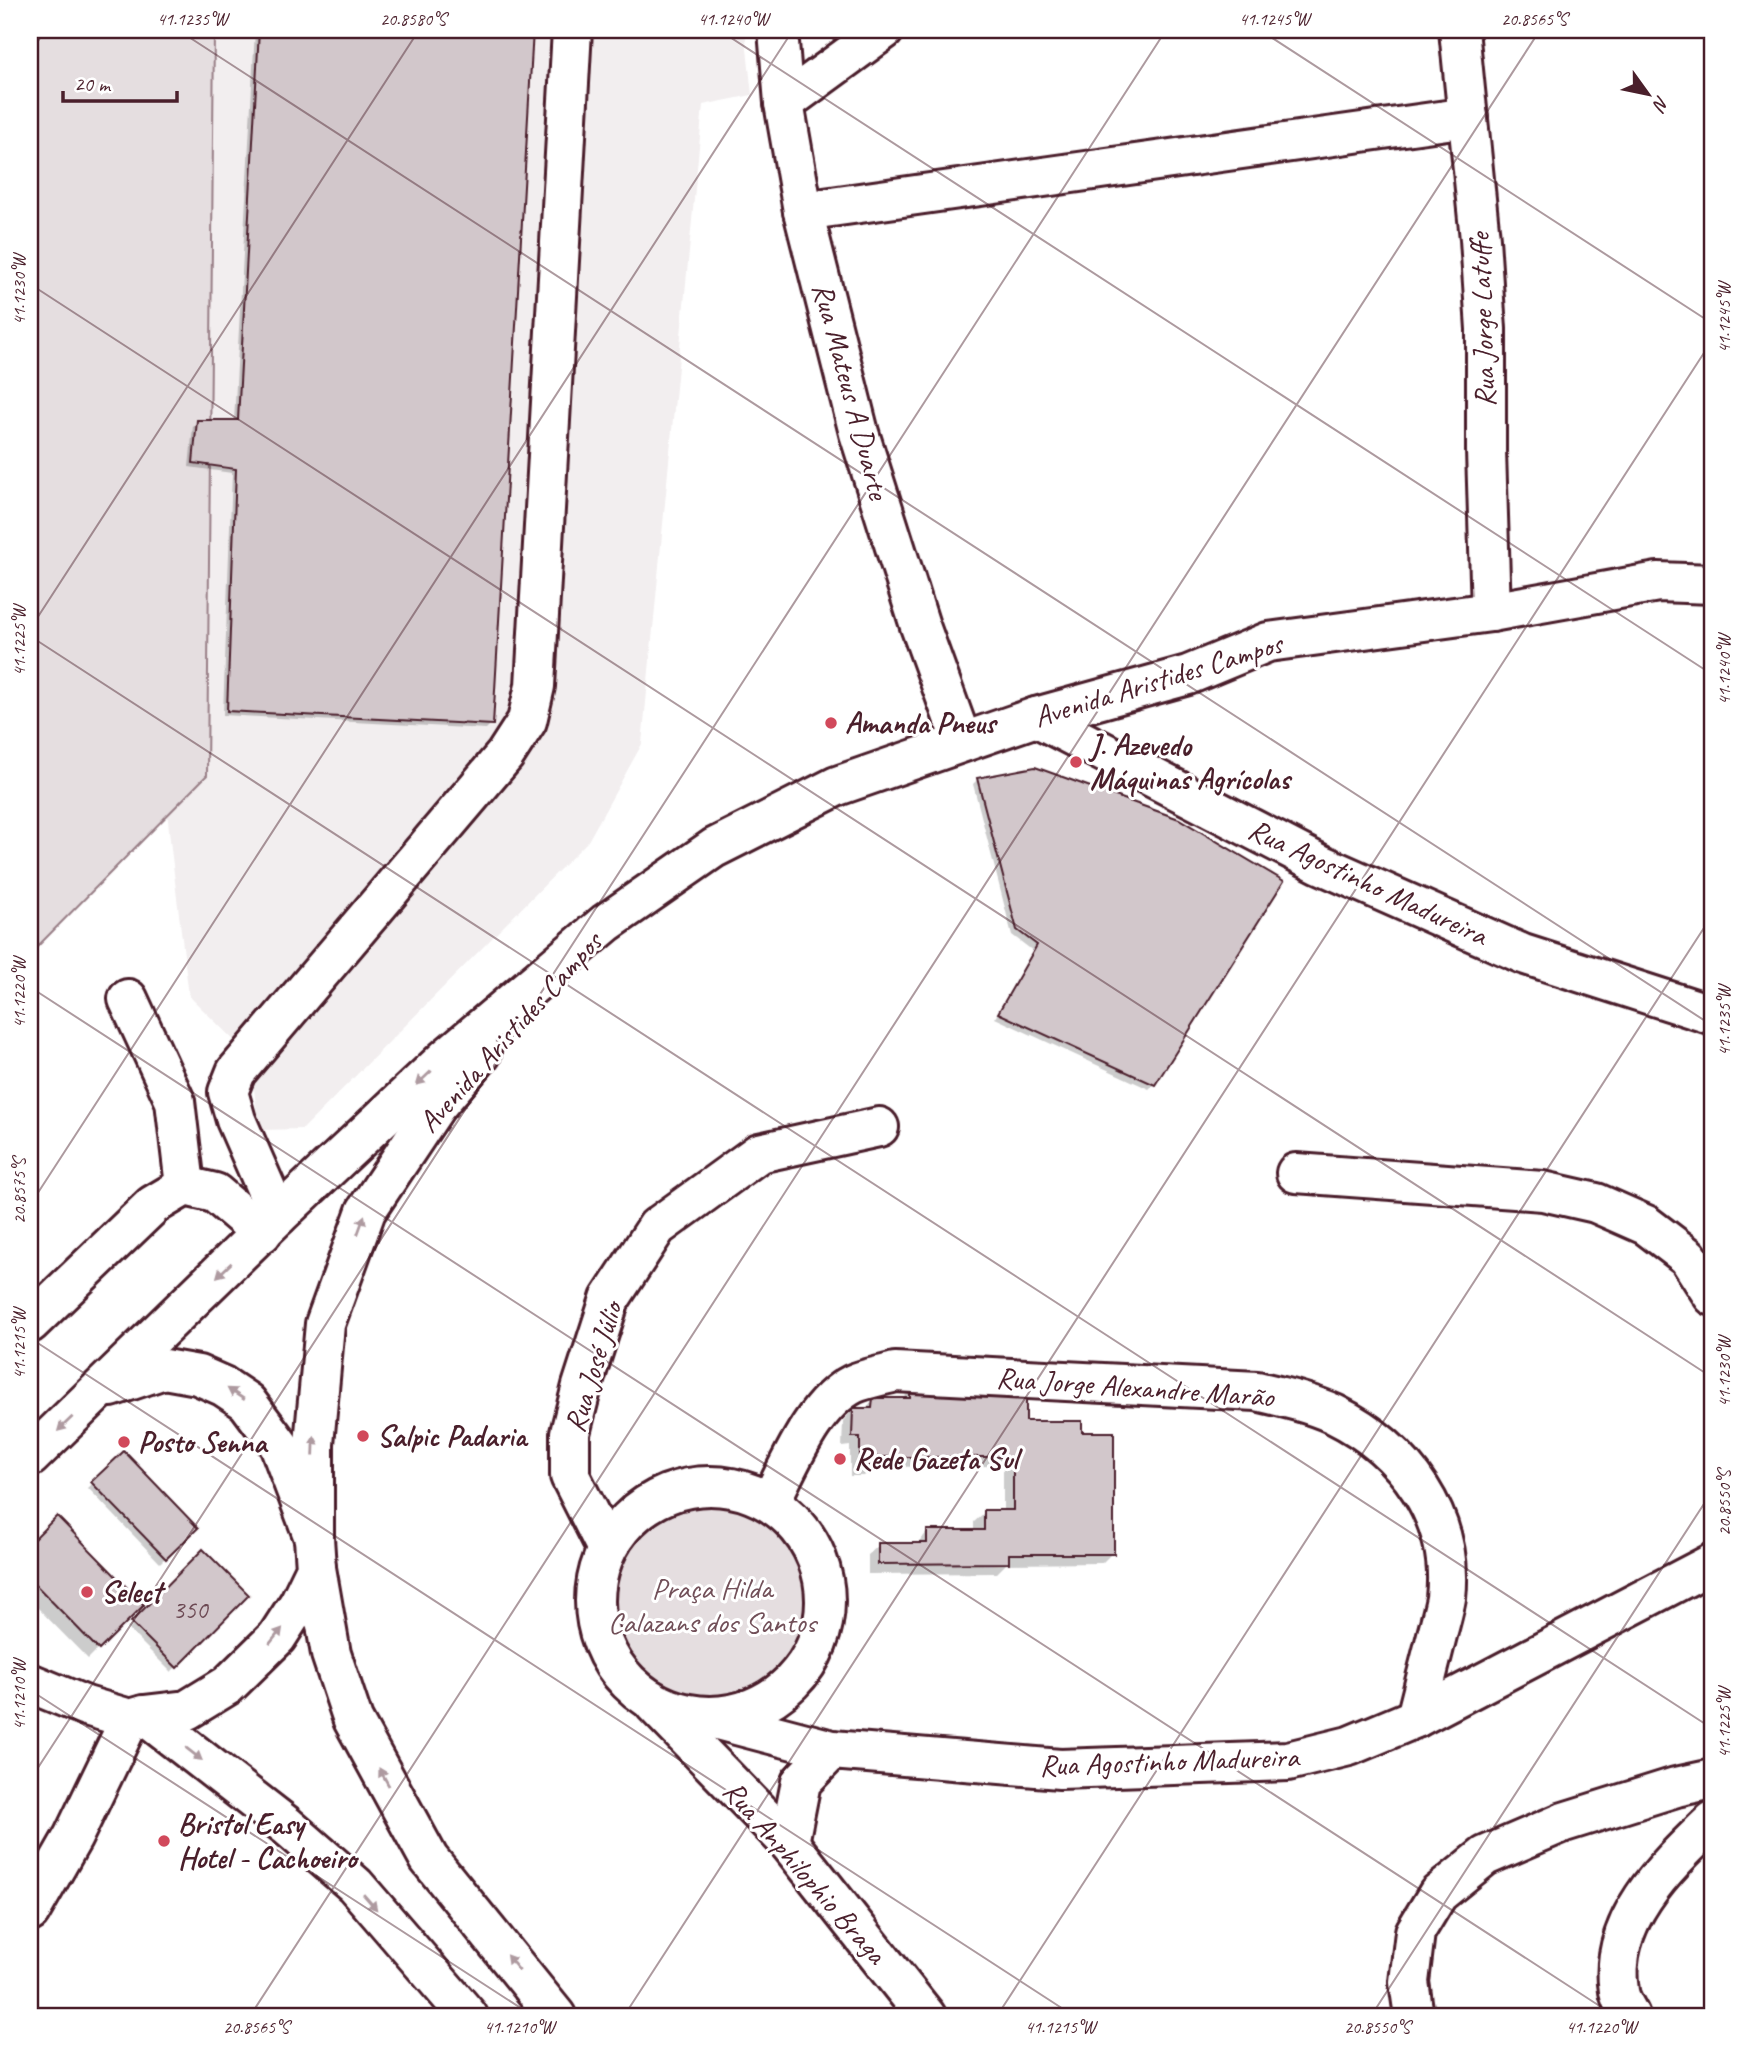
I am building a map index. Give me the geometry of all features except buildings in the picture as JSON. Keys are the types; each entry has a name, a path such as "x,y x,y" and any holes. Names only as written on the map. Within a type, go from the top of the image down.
{"main road":[{"path":"270,1224 228,1092 236,1072 505,755 527,721 535,686 572,30"},
{"name":"Rua Mateus A Duarte","path":"778,30 784,103 803,211 859,433 919,626 962,742"},
{"path":"784,103 884,30"},
{"name":"Rua Jorge Latuffe","path":"1459,30 1480,239 1486,330 1486,451 1491,612"},
{"path":"803,211 1468,117"},
{"name":"Avenida Aristides Campos","path":"30,1457 446,1058 606,923 713,848 837,786 1036,716 1188,675 1268,642 1491,612 1658,582 1713,584"},
{"name":"Rua Agostinho Madureira","path":"1036,716 1320,864 1511,949 1713,1015"},
{"name":"Avenida Aristides Campos","path":"315,1553 314,1444 325,1324 366,1211 436,1106 491,1043 606,923"},
{"path":"128,999 175,1101 185,1186"},
{"name":"Rua José Júlio","path":"607,1549 570,1476 570,1433 610,1298 657,1227 759,1153 879,1128"},
{"path":"1296,1174 1543,1191 1596,1203 1646,1225 1688,1257 1713,1296"},
{"path":"30,1323 153,1205 185,1186 215,1193 270,1224"},
{"path":"99,1391 164,1368 198,1375 223,1386 247,1402 279,1445 315,1553 331,1654 353,1720 429,1859 556,2016"},
{"name":"Rua Jorge Alexandre Marão","path":"770,1502 804,1436 827,1405 853,1384 895,1372 1257,1391 1291,1399 1333,1414 1372,1436 1413,1476 1436,1515 1446,1558 1446,1599 1416,1718"},
{"path":"694,1486 730,1487 770,1502 802,1531 821,1569 825,1612 813,1654 785,1688 748,1710 705,1717 676,1712 650,1700 618,1671 599,1633 595,1590 607,1549 628,1519 658,1497 694,1486"},
{"path":"30,1683 86,1706 137,1717 187,1710 228,1685 276,1637 299,1603 315,1553"},
{"name":"Rua Agostinho Madureira","path":"705,1717 832,1750 1060,1769 1288,1761 1349,1746 1416,1718 1713,1563"},
{"name":"Rua Anphilophio Braga","path":"650,1700 789,1843 926,2016"},
{"path":"137,1717 287,1826 355,1885 468,2016"},
{"path":"30,1912 137,1717"},
{"path":"789,1843 801,1782 832,1750"},
{"path":"1414,2016 1409,1982 1415,1932 1438,1894 1485,1856 1564,1822 1676,1787 1713,1779"},
{"path":"1630,2016 1619,1993 1617,1958 1629,1922 1655,1881 1713,1821"}],"shaded area":[{"path":"86,30 745,30 752,95 703,105 642,744 588,841 303,1129 259,1130 250,1056 189,996 171,849"}],"green space":[{"path":"30,30 214,30 207,775 30,954"},
{"name":"Praça Hilda Calazans dos Santos","path":"693,1507 733,1507 769,1522 797,1550 812,1586 812,1626 797,1662 769,1690 733,1705 693,1705 657,1690 629,1662 614,1626 614,1586 629,1550 657,1522"}],"place":[{"name":"Amanda Pneus","path":"831,723"},
{"name":"J. Azevedo Máquinas Agrícolas","path":"1076,762"},
{"name":"Salpic Padaria","path":"363,1436"},
{"name":"Posto Senna","path":"124,1442"},
{"name":"Rede Gazeta Sul","path":"840,1459"},
{"name":"Select","path":"87,1592"},
{"name":"Bristol Easy Hotel - Cachoeiro","path":"164,1841"}]}
